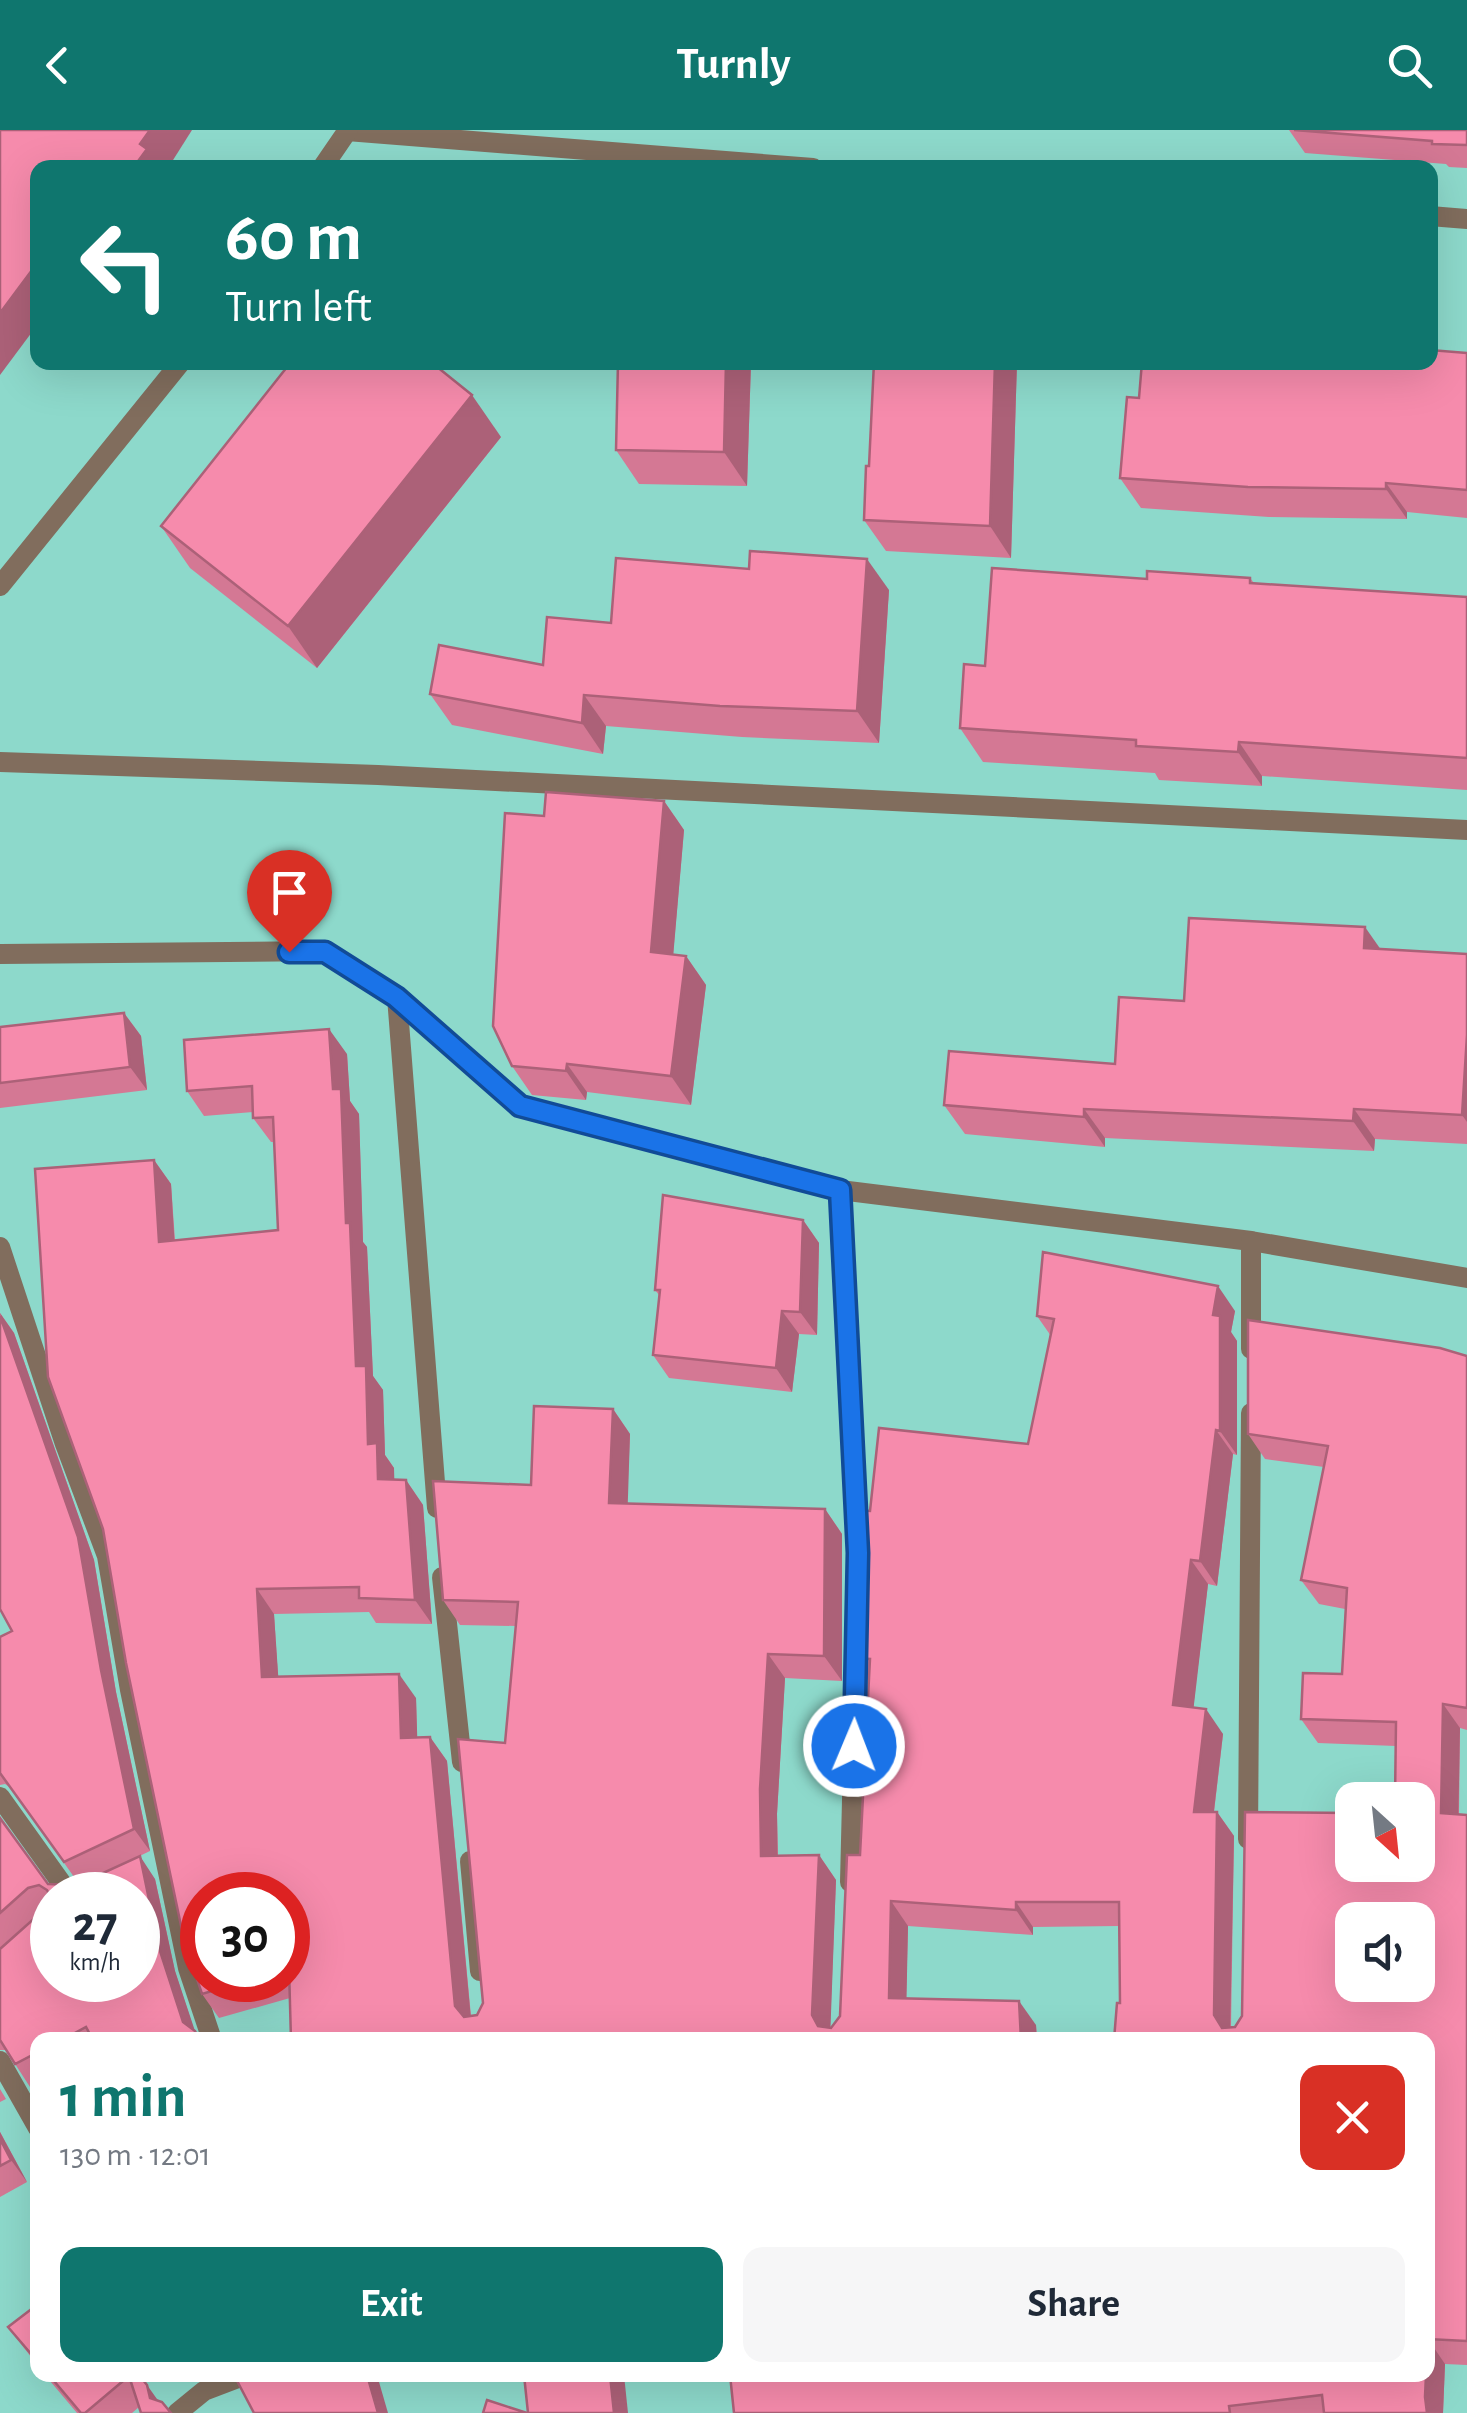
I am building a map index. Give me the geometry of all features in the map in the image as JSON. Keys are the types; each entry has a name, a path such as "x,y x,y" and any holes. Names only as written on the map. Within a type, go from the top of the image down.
{"street":[{"path":"327,160 347,130 715,160"},
{"path":"1438,216 1467,218"},
{"path":"0,586 175,370"},
{"path":"0,762 378,775 1467,830"},
{"path":"0,954 325,952 396,997 520,1106 840,1190 1250,1240 1467,1278"},
{"path":"396,997 438,1525"},
{"path":"840,1190 858,1553"},
{"path":"1248,1865 1250,1240"},
{"path":"0,1247 64,1444 107,1556 158,1862 209,2032"},
{"path":"441,1564 464,1787"},
{"path":"849,1902 856,1611"},
{"path":"0,1796 54,1872"},
{"path":"469,1839 482,1994"},
{"path":"0,2061 30,2114"},
{"path":"177,2413 204,2391 228,2382"}],"building":[{"path":"0,130 150,130 140,144 147,149 139,160 30,160 30,273 0,313"},
{"path":"1294,130 1467,130 1467,145 1432,144"},
{"path":"1438,351 1467,353 1467,490 1386,483 1386,489 1248,487 1120,478 1127,397 1139,398 1141,370 1438,370"},
{"path":"285,370 441,370 472,395 288,626 161,526"},
{"path":"618,370 726,370 724,452 616,450"},
{"path":"874,370 995,370 990,526 864,520"},
{"path":"750,551 867,559 857,711 720,706 584,695 582,723 430,694 439,645 543,665 547,617 611,623 616,558 749,569"},
{"path":"992,568 1147,579 1147,571 1250,578 1250,583 1467,597 1467,758 1239,742 1238,752 1136,746 1136,740 960,728 964,664 985,666"},
{"path":"546,792 664,801 651,952 686,956 671,1076 567,1064 566,1071 512,1066 493,1026 505,813 544,816"},
{"path":"1189,918 1365,927 1364,948 1467,954 1462,1115 1354,1109 1353,1121 1084,1109 1084,1117 944,1105 949,1051 1115,1064 1119,997 1184,1001"},
{"path":"124,1013 130,1067 0,1083 0,1027"},
{"path":"329,1029 333,1089 341,1089 356,1366 366,1366 368,1444 377,1443 378,1479 406,1480 415,1600 359,1598 359,1587 257,1589 262,1677 399,1674 401,1738 430,1737 455,2006 464,2017 477,2015 483,2003 458,1739 505,1743 518,1602 443,1600 433,1481 531,1485 534,1406 613,1409 609,1503 825,1509 824,1656 768,1654 760,1789 761,1856 819,1855 812,2015 818,2026 831,2028 840,2016 847,1855 860,1855 870,1659 852,1658 853,1510 870,1511 879,1428 1028,1444 1054,1319 1037,1316 1043,1252 1218,1286 1213,1315 1220,1316 1220,1431 1216,1430 1200,1561 1191,1560 1173,1705 1206,1709 1194,1812 1217,1812 1214,2015 1222,2028 1235,2027 1242,2016 1245,1812 1335,1813 1335,1882 1435,1882 1435,1782 1395,1782 1396,1722 1301,1719 1303,1673 1342,1674 1347,1588 1301,1580 1328,1446 1248,1434 1248,1320 1440,1348 1467,1356 1467,1708 1443,1704 1441,1813 1467,1815 1467,2341 1435,2339 1435,2032 1115,2032 1120,2003 1119,1902 1016,1902 1016,1910 891,1901 889,1998 1019,2001 1021,2032 291,2032 290,2002 310,2002 310,1872 180,1872 180,1921 126,1663 103,1529 48,1377 35,1169 154,1160 159,1242 278,1230 273,1117 253,1118 252,1086 187,1091 184,1040"},
{"path":"663,1195 803,1220 800,1312 782,1311 776,1368 653,1355"},
{"path":"0,1316 78,1537 134,1829 64,1862 0,1773 0,1637 12,1631 0,1609"},
{"path":"0,1818 39,1872 30,1872 30,1887 0,1913"},
{"path":"140,1856 143,1872 105,1872"},
{"path":"30,1922 30,2002 160,2002 160,1951 183,2022 196,2032 89,2032 86,2027 77,2032 30,2032 30,2056 15,2064 0,2040 0,1949"},
{"path":"0,2139 11,2160 0,2166"},
{"path":"30,2310 30,2353 8,2327"},
{"path":"55,2382 122,2382 85,2413"},
{"path":"131,2382 145,2382 150,2398 162,2402 171,2413 141,2413"},
{"path":"238,2382 369,2382 378,2413 254,2413"},
{"path":"525,2382 611,2382 614,2413 528,2413"},
{"path":"731,2382 1426,2382 1427,2413 1324,2413 1322,2395 1229,2406 1230,2413 734,2413"},
{"path":"487,2400 527,2413 483,2413"}],"route":[{"path":"289,952 325,952 396,997 520,1106 840,1190 858,1553 854,1746"}]}
